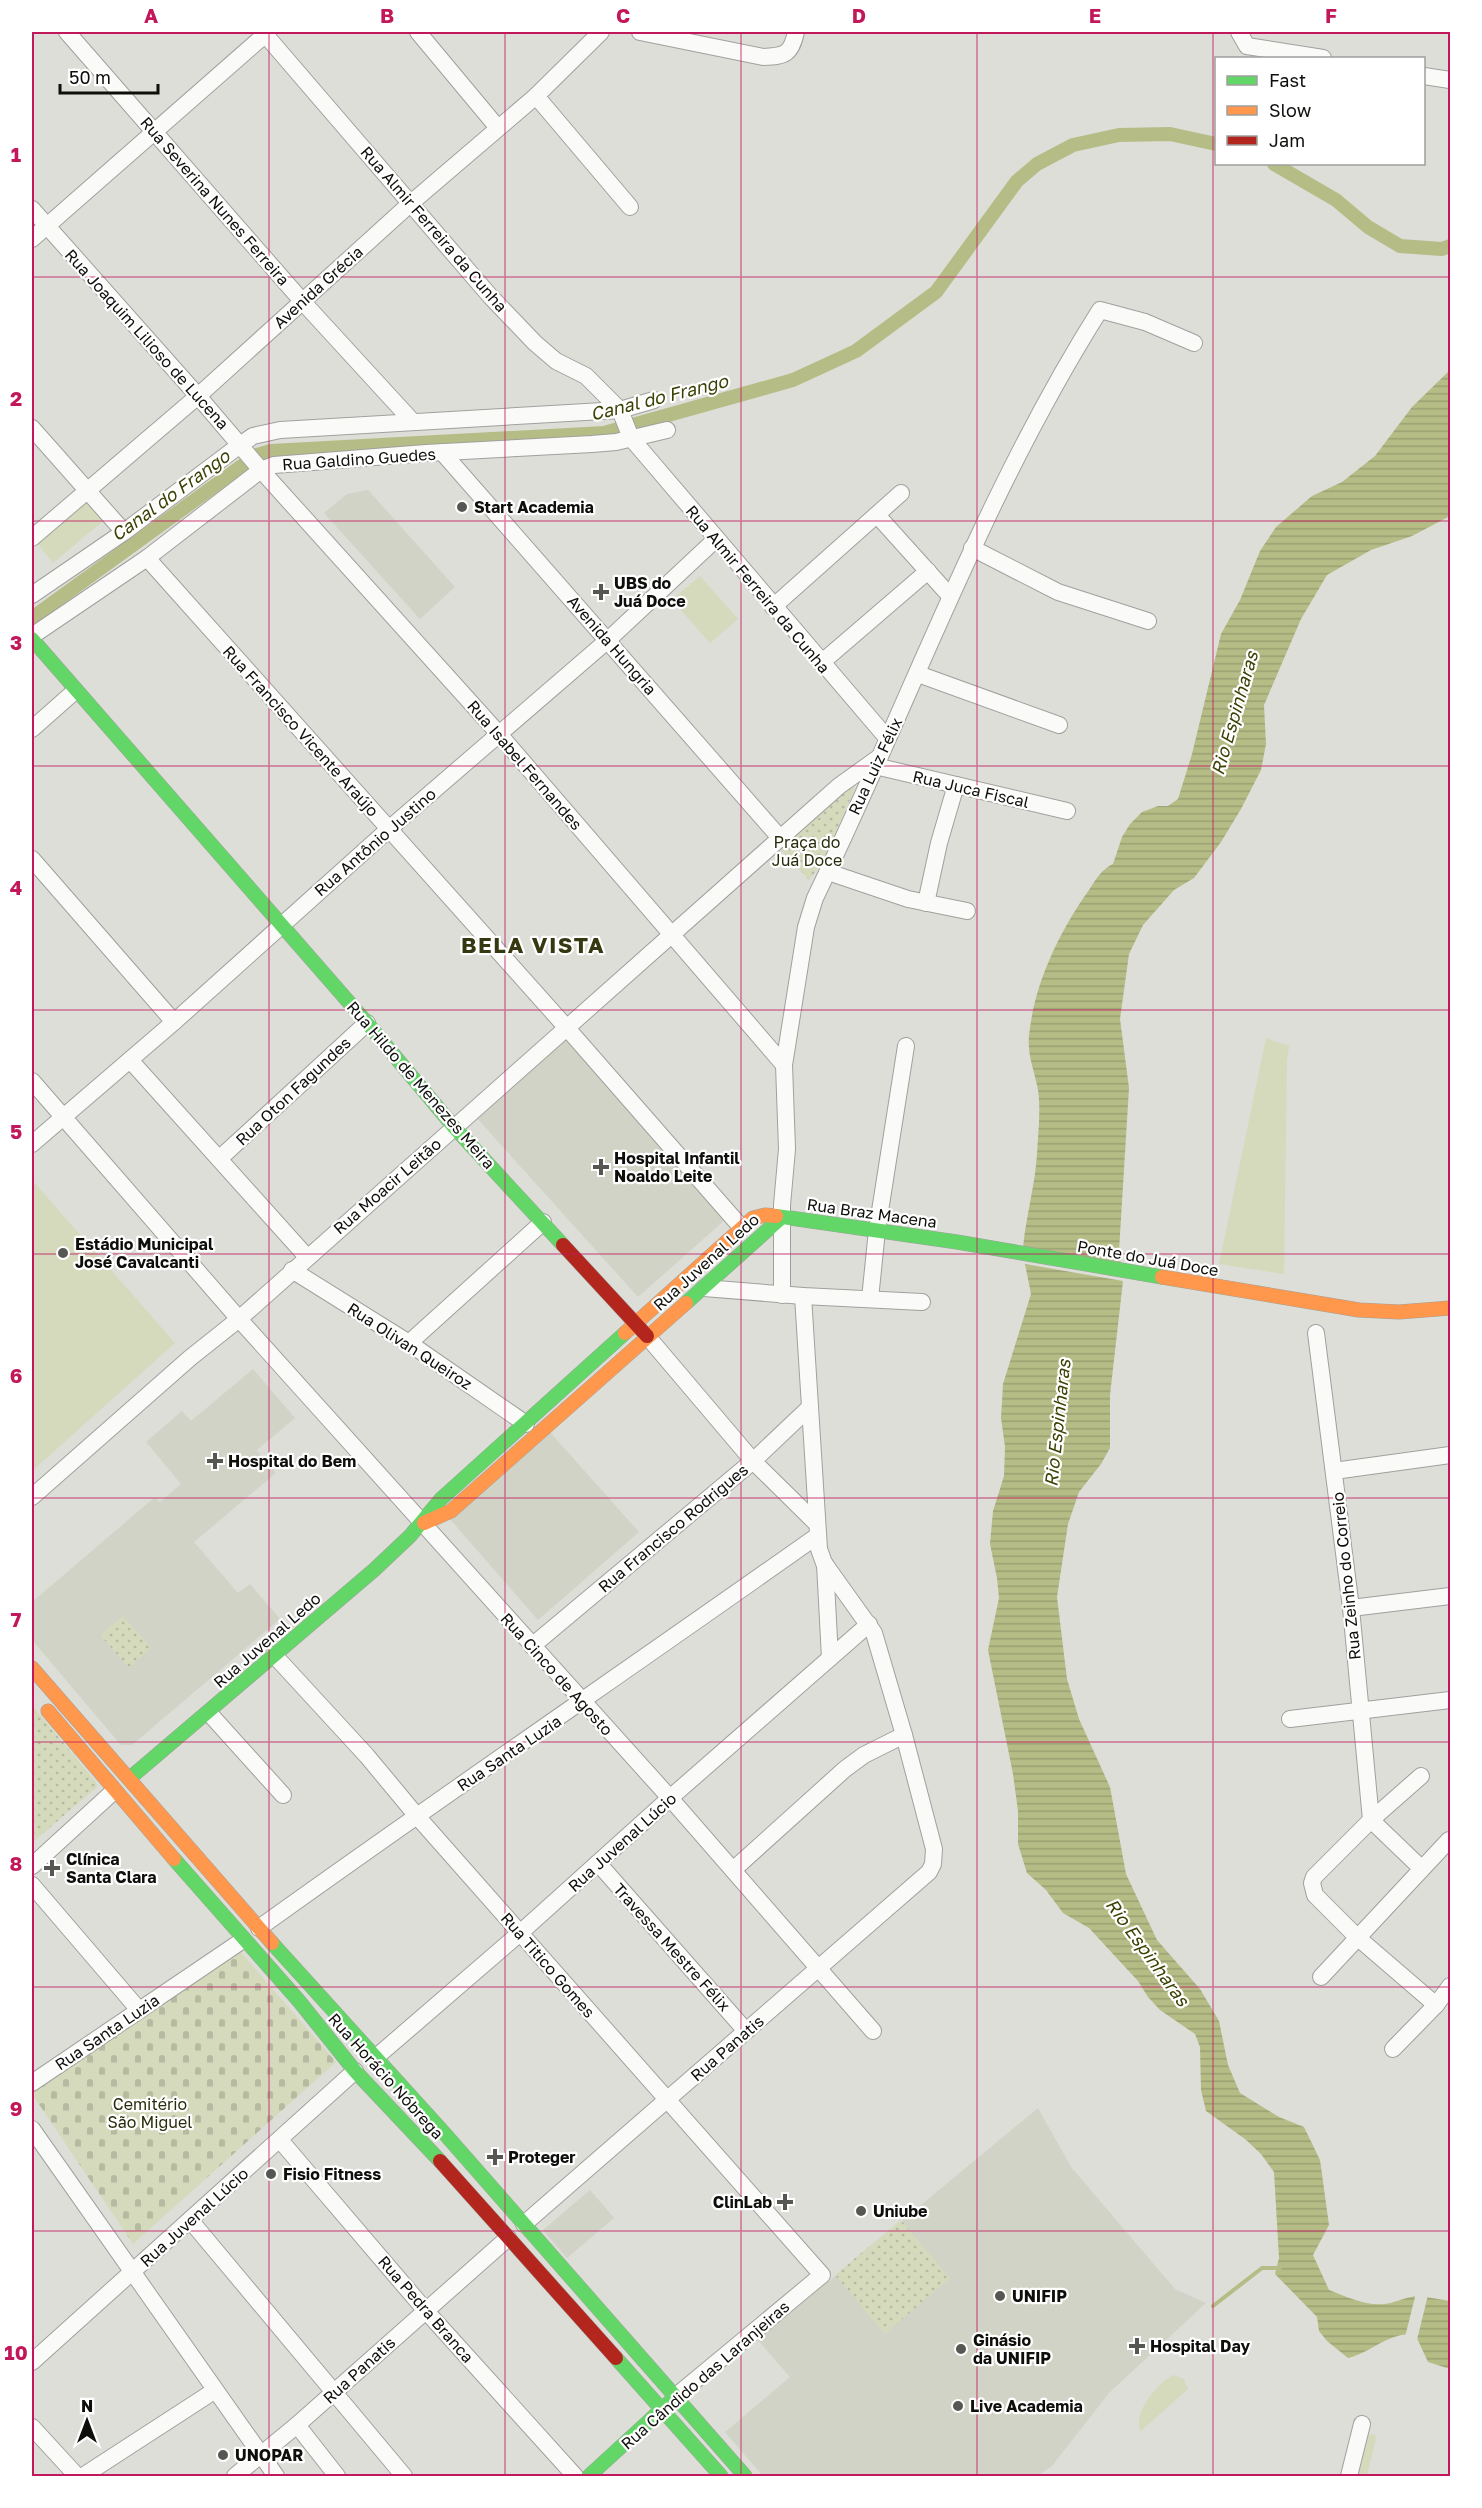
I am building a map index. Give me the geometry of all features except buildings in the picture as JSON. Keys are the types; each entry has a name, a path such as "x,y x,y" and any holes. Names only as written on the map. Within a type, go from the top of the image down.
{"main road":[{"name":"Rua Hildo de Menezes Meira","path":"32,637 75,691 367,1023 454,1127 647,1336"},
{"name":"Rua Juvenal Ledo","path":"114,1791 209,1713 423,1524 441,1499 741,1227 753,1218 765,1215 782,1218"},
{"name":"Rua Juvenal Ledo","path":"423,1524 452,1511 782,1218"},
{"name":"Rua Braz Macena","path":"782,1218 957,1242"},
{"name":"Ponte do Juá Doce","path":"957,1242 1334,1306 1389,1312 1450,1308"},
{"name":"Rua Horácio Nóbrega","path":"32,1668 374,2059 445,2134 745,2476"},
{"name":"Rua Horácio Nóbrega","path":"38,1700 243,1940 299,2001 355,2071 429,2148 722,2476"},
{"name":"Rua Cândido das Laranjeiras","path":"589,2476 675,2397"}],"street":[{"name":"Rua Severina Nunes Ferreira","path":"68,32 302,301 413,422"},
{"path":"32,239 265,32"},
{"name":"Rua Almir Ferreira da Cunha","path":"265,32 490,296 535,343 556,361 586,376 621,412 630,434 773,607 887,738"},
{"path":"418,32 498,128"},
{"name":"Avenida Grécia","path":"32,538 198,396 411,203 536,96 601,32"},
{"path":"640,32 764,57 781,56 792,47 796,32"},
{"path":"1239,32 1247,46 1317,57"},
{"path":"1425,76 1450,80"},
{"path":"536,96 630,207"},
{"name":"Rua Joaquim Lilioso de Lucena","path":"32,209 261,470"},
{"name":"Rua Luiz Félix","path":"782,1295 782,1218 787,1149 784,1065 806,927 815,898 918,674 972,548 1074,352 1100,310 1145,322 1194,343"},
{"name":"Rua Galdino Guedes","path":"32,595 124,532 254,436 280,430 621,412 654,400"},
{"path":"32,428 124,532"},
{"name":"Rua Galdino Guedes","path":"32,637 147,558 261,470 274,465 442,452 592,444 630,434 667,430"},
{"name":"Avenida Hungria","path":"442,452 781,839"},
{"name":"Rua Isabel Fernandes","path":"261,470 499,734 784,1065"},
{"path":"773,607 901,492"},
{"path":"877,514 950,596"},
{"name":"Rua Antônio Justino","path":"32,1144 174,1022 389,829 608,640 716,539"},
{"path":"972,548 1058,592 1148,621"},
{"name":"Rua Francisco Vicente Araújo","path":"147,558 566,1027 741,1227"},
{"path":"821,663 928,571"},
{"path":"918,674 1059,725"},
{"path":"32,729 75,691"},
{"name":"Rua Moacir Leitão","path":"32,1497 239,1318 566,1027 674,935 839,786 877,761"},
{"name":"Rua Juca Fiscal","path":"877,761 956,785 1067,811"},
{"path":"926,903 939,843 956,785"},
{"path":"32,859 174,1022"},
{"path":"828,872 884,892 967,911"},
{"name":"Rua Oton Fagundes","path":"219,1159 367,1023"},
{"path":"870,1299 877,1230 906,1046"},
{"path":"130,1060 307,1257"},
{"name":"Rua Cinco de Agosto","path":"32,1081 239,1318 733,1869 873,2031"},
{"path":"409,1343 543,1222"},
{"name":"Rua Olivan Queiroz","path":"292,1270 409,1343 526,1424"},
{"path":"704,1288 782,1295 922,1302"},
{"path":"803,1296 817,1530 825,1563 830,1658"},
{"name":"Rua Zeinho do Correio","path":"1316,1333 1351,1608 1371,1820"},
{"name":"Rua Hildo de Menezes Meira","path":"647,1336 753,1461 817,1530"},
{"name":"Rua Francisco Rodrigues","path":"532,1646 753,1461 810,1407"},
{"path":"1334,1471 1450,1455"},
{"name":"Rua Santa Luzia","path":"259,1928 416,1815 582,1703 817,1530"},
{"path":"733,1869 855,1762 872,1750 904,1735 874,1633 825,1563"},
{"path":"1351,1608 1450,1596"},
{"name":"Rua Juvenal Lúcio","path":"374,2059 869,1624"},
{"name":"Rua Titico Gomes","path":"274,1654 367,1756 416,1815 822,2275"},
{"path":"1290,1719 1450,1700"},
{"path":"209,1713 284,1795"},
{"name":"Rua Panatis","path":"524,2224 929,1872 933,1864 934,1849 904,1735"},
{"path":"1421,1776 1371,1820 1314,1877 1312,1883 1315,1895 1357,1937 1436,2005"},
{"path":"32,1866 114,1791"},
{"path":"1371,1820 1421,1868"},
{"path":"1321,1977 1449,1840"},
{"name":"Travessa Mestre Félix","path":"598,1863 746,2031"},
{"path":"32,1885 139,2010"},
{"name":"Rua Santa Luzia","path":"32,2084 243,1940"},
{"path":"1393,2049 1436,2005 1450,1986"},
{"name":"Rua Juvenal Lúcio","path":"34,2354 132,2273 355,2071"},
{"path":"32,2129 214,2391 276,2476"},
{"name":"Rua Pedra Branca","path":"280,2140 426,2311 575,2476"},
{"path":"190,2220 335,2392 393,2473"},
{"name":"Rua Panatis","path":"235,2476 335,2392 508,2238"},
{"name":"Rua Cândido das Laranjeiras","path":"675,2397 822,2275"},
{"path":"83,2476 214,2391"},
{"path":"1348,2476 1362,2424"},
{"path":"297,2425 337,2476"},
{"path":"32,2427 76,2476"}],"shaded area":[{"path":"368,490 455,587 420,619 324,513 347,494"},
{"name":"Hospital Infantil Noaldo Leite","path":"564,1037 727,1218 638,1297 475,1116"},
{"path":"253,1369 295,1418 257,1450 276,1473 194,1542 238,1593 250,1584 280,1619 132,1745 121,1745 32,1640 32,1602 155,1497 160,1502 181,1484 146,1442 182,1411 191,1421"},
{"path":"549,1431 639,1532 538,1620 449,1518"},
{"name":"UNIFIP","path":"1038,2108 1071,2167 1175,2289 1206,2303 1109,2393 1052,2466 1037,2476 763,2476 725,2432 790,2377 758,2340"},
{"path":"590,2190 614,2218 567,2258 543,2230"}],"green space":[{"path":"87,502 103,521 53,563 37,543"},
{"path":"700,576 738,619 710,643 672,600"},
{"name":"Praça do Juá Doce","path":"853,784 855,788 822,863 809,880 781,850"},
{"path":"1266,1038 1289,1046 1284,1274 1219,1264"},
{"name":"Estádio Municipal José Cavalcanti","path":"32,1180 175,1343 32,1471"},
{"path":"123,1616 151,1648 129,1668 100,1635"},
{"path":"32,1705 96,1782 97,1787 32,1843"},
{"name":"Cemitério São Miguel","path":"238,1949 336,2062 133,2244 32,2094 32,2090"},
{"path":"901,2220 950,2278 885,2334 835,2275"},
{"path":"1174,2375 1184,2379 1188,2389 1141,2431 1140,2416 1148,2399 1161,2384"},
{"path":"1375,2435 1376,2439 1367,2476 1354,2476 1366,2436"}],"water":[{"name":"Rio Espinharas","path":"1450,370 1450,516 1412,536 1371,550 1327,575 1301,619 1264,705 1266,744 1261,770 1241,809 1221,842 1194,878 1174,890 1143,925 1129,954 1120,1019 1129,1088 1119,1251 1121,1265 1023,1248 1036,1166 1039,1114 1038,1090 1030,1057 1029,1036 1036,997 1058,941 1097,878 1113,864 1122,837 1130,824 1142,812 1158,806 1168,806 1178,799 1192,754 1221,634 1240,600 1260,551 1276,527 1312,496 1342,482 1375,456 1412,407"},
{"name":"Rio Espinharas","path":"1025,1264 1123,1281 1110,1395 1110,1448 1101,1464 1079,1492 1068,1524 1057,1597 1067,1679 1079,1719 1110,1787 1126,1874 1157,1940 1200,1989 1219,2021 1228,2065 1240,2093 1279,2117 1304,2127 1320,2160 1329,2225 1313,2255 1329,2290 1375,2304 1391,2303 1420,2296 1410,2334 1393,2337 1356,2356 1348,2358 1327,2341 1319,2331 1317,2317 1275,2274 1279,2258 1274,2172 1261,2154 1245,2139 1206,2111 1201,2090 1200,2047 1195,2034 1160,2010 1138,1981 1089,1928 1063,1913 1046,1890 1027,1873 1018,1844 1018,1811 1013,1774 988,1650 999,1598 990,1544 993,1511 1004,1476 1005,1447 1001,1418 1003,1384 1031,1294"},
{"path":"1426,2297 1450,2301 1450,2369 1428,2362 1416,2336"}],"pier":[{"path":"1416,2293 1428,2295 1416,2344 1412,2336 1405,2337"}],"waterway":[{"name":"Canal do Frango","path":"32,618 257,455 271,451 604,433 793,380 856,351 936,292 1017,181 1037,164 1073,145 1119,135 1170,134 1215,144"},
{"name":"Canal do Frango","path":"1276,165 1336,200 1368,227 1400,246 1442,249 1450,246"},
{"path":"1213,2306 1262,2268 1280,2268"}],"traffic: fast":[{"path":"32,639 367,1023 454,1127 563,1245"},
{"path":"776,1216 957,1242 1162,1277"},
{"path":"686,1303 782,1217"},
{"path":"130,1778 374,1570 410,1536 441,1499 625,1333"},
{"path":"174,1859 299,2001 355,2071 440,2161"},
{"path":"272,1943 445,2134 745,2476"},
{"path":"616,2358 721,2476"},
{"path":"589,2476 674,2398"}],"traffic: slow":[{"path":"625,1333 753,1218 765,1215 776,1216"},
{"path":"1162,1277 1359,1310 1399,1312 1450,1308"},
{"path":"424,1523 451,1511 686,1303"},
{"path":"32,1668 272,1943"},
{"path":"48,1711 174,1859"}],"traffic: jam":[{"path":"563,1245 647,1336"},
{"path":"440,2161 616,2358"}],"place":[{"name":"Start Academia","path":"462,507"},
{"name":"UBS do Juá Doce","path":"601,592"},
{"name":"Hospital Infantil Noaldo Leite","path":"601,1167"},
{"name":"Estádio Municipal José Cavalcanti","path":"63,1253"},
{"name":"Hospital do Bem","path":"215,1461"},
{"name":"Clínica Santa Clara","path":"52,1868"},
{"name":"Proteger","path":"495,2157"},
{"name":"Fisio Fitness","path":"271,2174"},
{"name":"ClinLab","path":"785,2202"},
{"name":"Uniube","path":"861,2211"},
{"name":"UNIFIP","path":"1000,2296"},
{"name":"Hospital Day","path":"1137,2346"},
{"name":"Ginásio da UNIFIP","path":"961,2349"},
{"name":"Live Academia","path":"958,2406"},
{"name":"UNOPAR","path":"223,2455"}],"district":[{"name":"BELA VISTA","path":"533,944"}]}
